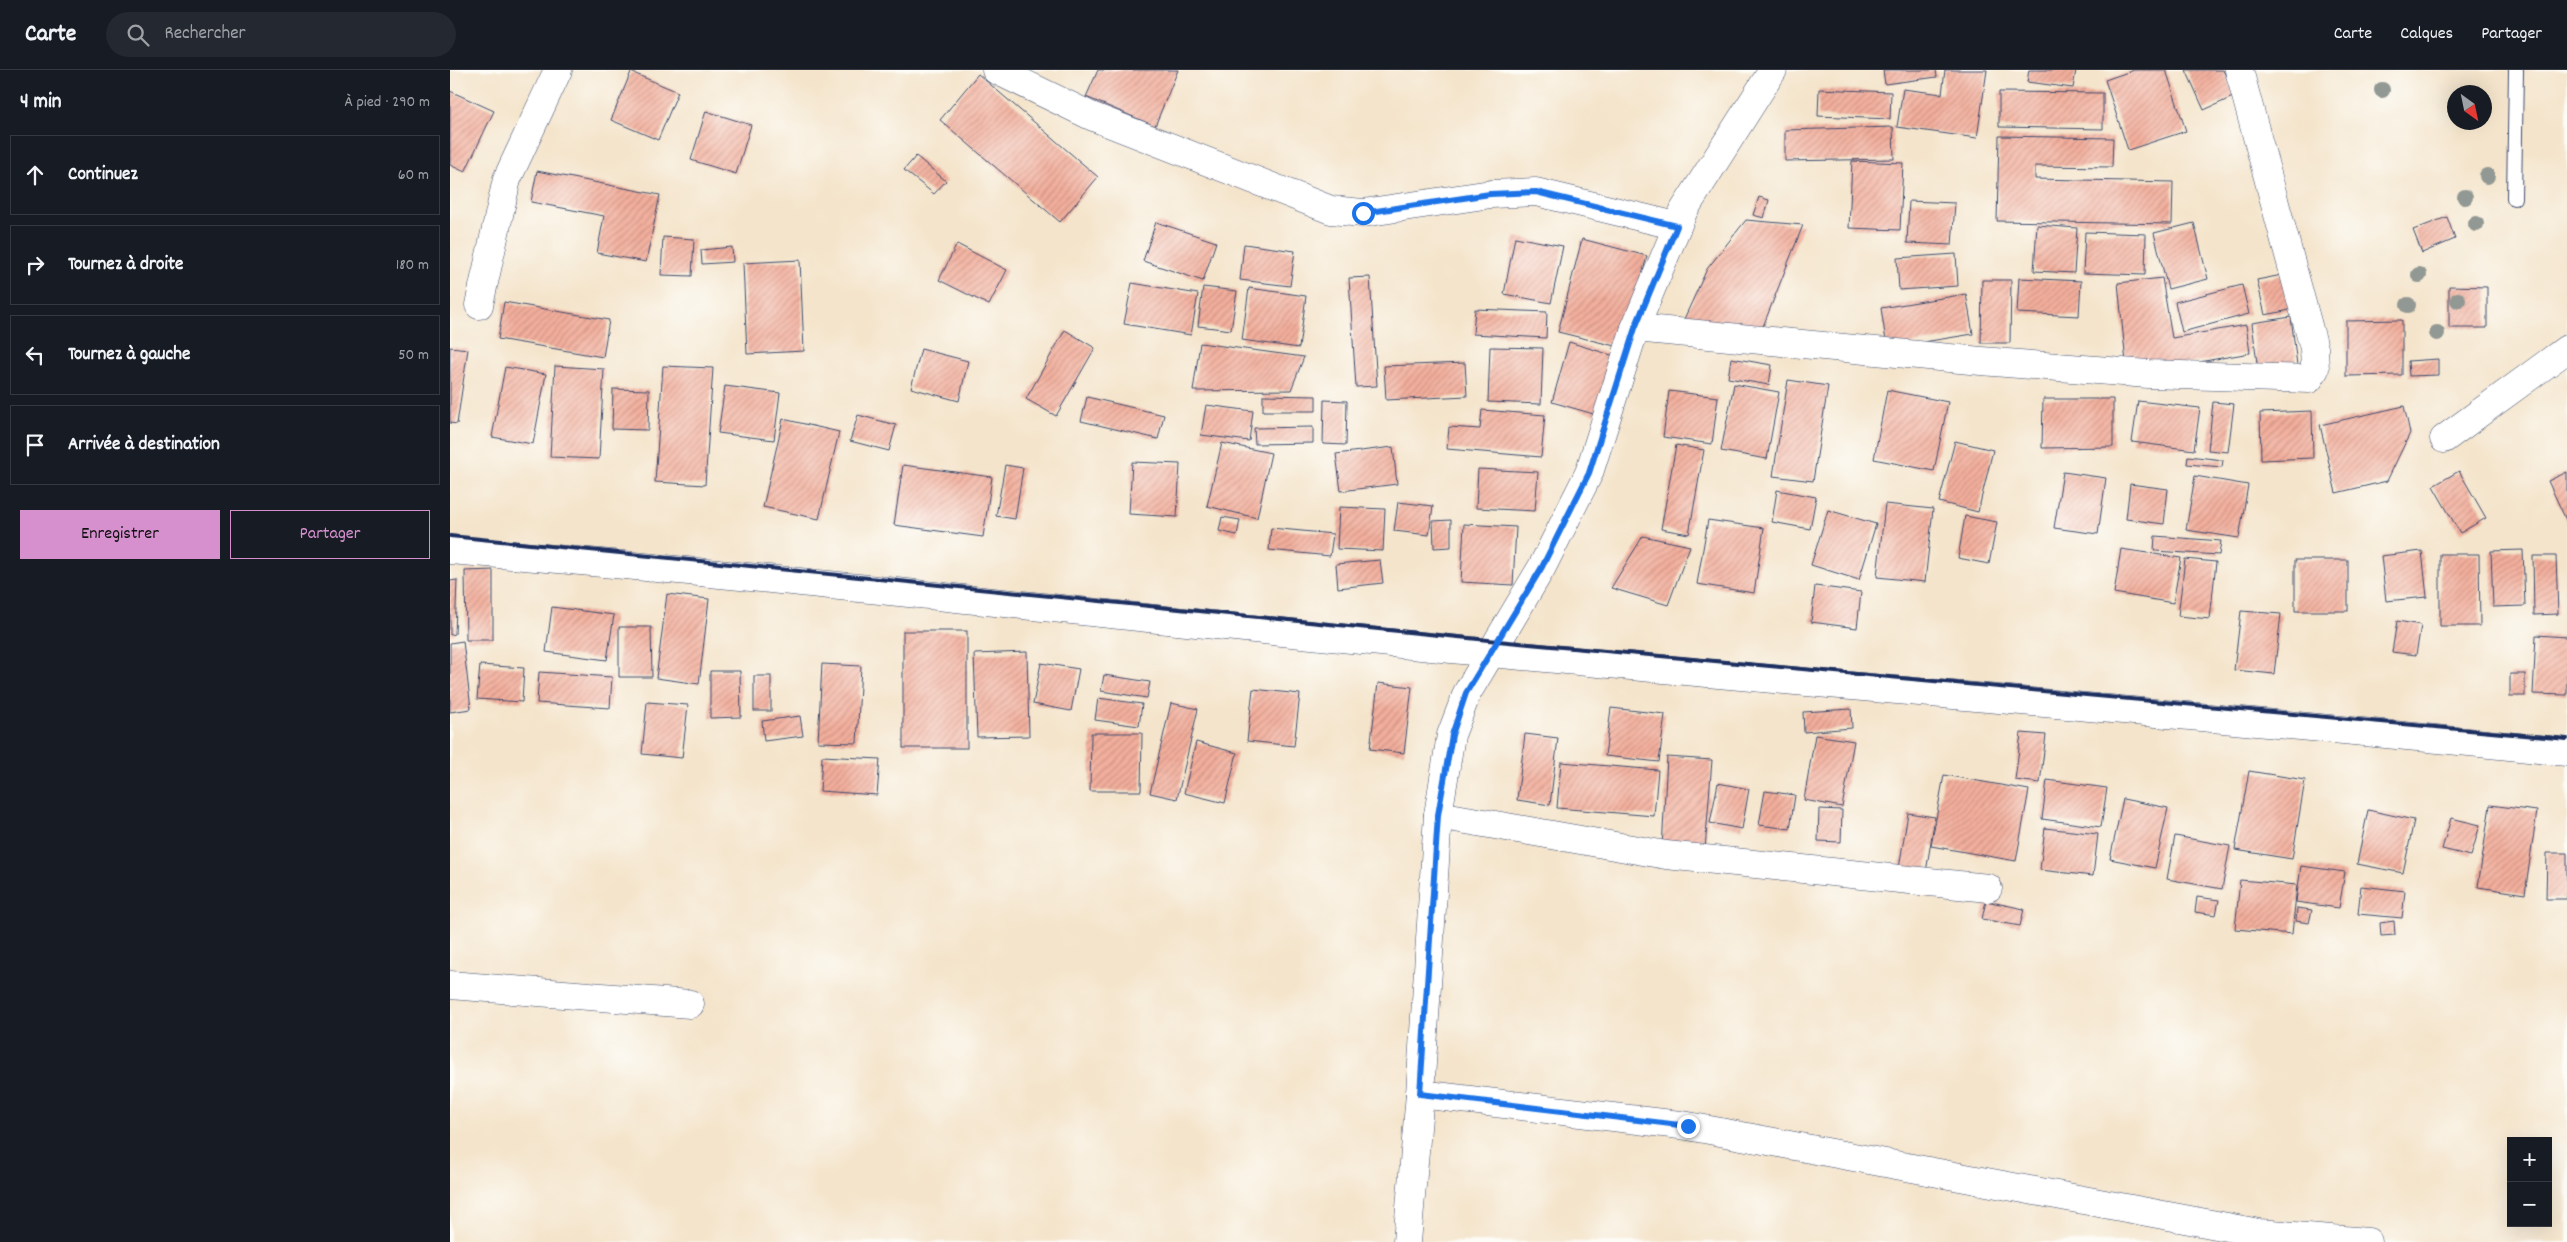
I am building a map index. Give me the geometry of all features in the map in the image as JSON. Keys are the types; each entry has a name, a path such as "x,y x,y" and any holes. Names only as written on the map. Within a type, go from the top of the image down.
{"street":[{"path":"479,305 507,179 558,70"},
{"path":"996,70 1091,116 1331,210 1363,213 1490,194 1536,192 1677,226"},
{"path":"1407,1242 1420,1094 1438,815 1452,735 1466,693 1492,653 1558,539 1589,473 1635,328 1684,210 1773,70"},
{"path":"1635,328 2138,373 2309,380 2315,369 2314,348 2239,70"},
{"path":"2444,439 2567,349"},
{"path":"450,550 960,598 1492,653 2348,730 2567,752"},
{"path":"1438,815 1666,855 1988,888"},
{"path":"450,985 690,1004"},
{"path":"1420,1094 1688,1126 2259,1233 2368,1242"}],"lane":[{"path":"2514,198 2516,70"}],"building":[{"path":"1098,70 1178,70 1155,126 1086,97"},
{"path":"1883,70 1936,70 1937,77 1885,84"},
{"path":"1945,70 1987,70 1977,138 1897,127 1903,89 1942,94"},
{"path":"2029,70 2076,70 2073,88 2027,82"},
{"path":"2134,70 2166,70 2186,131 2128,150 2105,80"},
{"path":"2186,70 2223,70 2235,96 2204,110"},
{"path":"631,72 678,92 658,140 611,120"},
{"path":"978,74 1098,177 1060,222 940,120"},
{"path":"1819,89 1891,92 1890,119 1818,116"},
{"path":"450,91 494,111 465,172 450,165"},
{"path":"1999,92 2103,93 2103,129 1999,127"},
{"path":"706,111 751,125 736,174 691,160"},
{"path":"1893,127 1894,159 1785,161 1785,130"},
{"path":"1999,136 2113,138 2112,167 2035,166 2035,179 2173,182 2172,224 1997,221"},
{"path":"916,156 946,181 934,194 904,170"},
{"path":"1852,161 1903,163 1900,230 1849,228"},
{"path":"537,171 660,195 646,262 597,253 604,216 531,202"},
{"path":"1759,197 1769,200 1764,218 1753,215"},
{"path":"1909,201 1955,203 1952,245 1907,243"},
{"path":"2447,217 2455,239 2422,253 2413,230"},
{"path":"1746,220 1803,225 1762,329 1684,319 1707,269"},
{"path":"1156,222 1216,242 1203,281 1143,261"},
{"path":"2194,223 2208,279 2168,289 2154,233"},
{"path":"2037,225 2077,228 2074,273 2034,271"},
{"path":"2085,232 2146,234 2145,275 2083,273"},
{"path":"663,237 694,239 692,276 661,275"},
{"path":"1515,237 1563,246 1551,303 1504,294"},
{"path":"1582,239 1647,256 1623,348 1558,332"},
{"path":"957,244 1007,270 989,305 939,280"},
{"path":"1244,244 1295,251 1290,286 1240,280"},
{"path":"732,247 733,262 702,264 701,250"},
{"path":"1956,254 1958,286 1899,290 1897,258"},
{"path":"800,260 804,351 747,354 743,263"},
{"path":"2282,275 2290,310 2265,315 2257,280"},
{"path":"1370,277 1377,386 1356,387 1349,278"},
{"path":"2019,278 2081,281 2079,316 2017,313"},
{"path":"2162,278 2172,338 2246,325 2250,353 2176,366 2126,363 2118,283"},
{"path":"1982,280 2011,280 2010,343 1981,343"},
{"path":"1132,283 1198,294 1191,335 1124,324"},
{"path":"2242,285 2249,314 2182,332 2175,302"},
{"path":"2449,286 2487,287 2487,328 2449,328"},
{"path":"1203,287 1237,291 1231,330 1198,326"},
{"path":"1249,288 1306,296 1299,348 1242,340"},
{"path":"1966,294 1973,334 1887,348 1881,308"},
{"path":"504,302 609,320 603,357 498,339"},
{"path":"1475,309 1547,312 1546,338 1473,334"},
{"path":"2291,317 2297,365 2258,371 2252,323"},
{"path":"2402,320 2402,375 2346,376 2346,321"},
{"path":"1065,330 1095,348 1056,416 1026,399"},
{"path":"1569,342 1621,358 1604,417 1552,402"},
{"path":"1200,343 1304,357 1291,390 1193,391"},
{"path":"450,347 468,349 457,424 450,423"},
{"path":"1490,347 1543,348 1541,404 1488,402"},
{"path":"921,349 968,361 959,401 911,388"},
{"path":"1731,358 1772,365 1769,385 1728,378"},
{"path":"2438,359 2438,375 2409,376 2408,361"},
{"path":"1465,363 1467,396 1386,400 1384,366"},
{"path":"555,366 604,369 599,459 550,457"},
{"path":"663,366 713,368 705,485 655,482"},
{"path":"505,367 546,374 533,444 492,437"},
{"path":"1788,380 1828,386 1813,481 1773,476"},
{"path":"1734,384 1779,392 1767,459 1721,451"},
{"path":"725,386 780,393 774,440 718,433"},
{"path":"613,389 649,390 648,430 612,429"},
{"path":"1887,390 1948,402 1934,471 1874,459"},
{"path":"1669,391 1718,397 1712,444 1663,437"},
{"path":"1263,395 1316,396 1316,411 1263,411"},
{"path":"1087,397 1164,415 1158,439 1081,421"},
{"path":"2043,399 2113,399 2113,447 2042,448"},
{"path":"1324,400 1347,401 1346,445 1323,444"},
{"path":"2138,401 2200,408 2194,450 2132,442"},
{"path":"2213,402 2234,404 2228,452 2208,450"},
{"path":"1206,405 1253,411 1249,441 1201,435"},
{"path":"2404,406 2410,433 2387,481 2336,493 2320,425"},
{"path":"1482,410 1545,415 1541,457 1447,449 1449,427 1480,429"},
{"path":"2312,411 2313,458 2261,460 2260,413"},
{"path":"858,415 896,425 889,451 850,441"},
{"path":"783,419 839,432 819,519 763,507"},
{"path":"1313,427 1313,443 1255,444 1254,428"},
{"path":"1955,441 1993,450 1978,512 1939,502"},
{"path":"1222,443 1271,453 1257,518 1207,506"},
{"path":"1676,445 1704,450 1689,534 1661,529"},
{"path":"1393,447 1397,484 1341,491 1336,454"},
{"path":"2188,456 2223,460 2222,467 2187,464"},
{"path":"1132,462 1180,464 1177,517 1129,514"},
{"path":"903,465 992,477 983,537 894,525"},
{"path":"1005,465 1023,468 1015,519 996,516"},
{"path":"1478,469 1538,472 1535,511 1476,508"},
{"path":"2459,471 2486,518 2460,533 2433,486"},
{"path":"2063,472 2106,478 2098,534 2054,528"},
{"path":"2567,472 2567,522 2548,481"},
{"path":"2195,476 2248,485 2239,538 2186,530"},
{"path":"2130,484 2168,489 2164,524 2126,519"},
{"path":"1777,490 1816,497 1810,529 1772,522"},
{"path":"1398,502 1433,506 1429,535 1394,531"},
{"path":"1885,504 1933,509 1925,582 1877,577"},
{"path":"1339,507 1385,509 1383,551 1337,549"},
{"path":"1828,510 1876,524 1859,580 1811,565"},
{"path":"1965,516 1997,522 1989,564 1958,558"},
{"path":"1222,517 1240,520 1237,535 1219,531"},
{"path":"1451,520 1451,547 1434,548 1433,521"},
{"path":"1708,520 1764,528 1754,593 1697,584"},
{"path":"1464,524 1516,527 1513,585 1461,582"},
{"path":"1271,528 1333,534 1330,556 1269,550"},
{"path":"1643,536 1690,546 1668,605 1611,588"},
{"path":"2155,536 2221,541 2219,555 2154,551"},
{"path":"2121,549 2181,558 2173,603 2114,593"},
{"path":"2523,550 2525,606 2493,607 2491,551"},
{"path":"2422,551 2427,597 2386,601 2381,556"},
{"path":"2440,554 2479,554 2480,626 2440,626"},
{"path":"2533,556 2556,556 2558,614 2534,615"},
{"path":"2185,559 2216,562 2210,619 2178,616"},
{"path":"1380,560 1383,583 1338,588 1336,564"},
{"path":"2295,560 2348,560 2348,611 2295,611"},
{"path":"493,570 493,640 466,640 465,571"},
{"path":"457,580 455,634 450,635 450,581"},
{"path":"1815,586 1861,592 1857,628 1811,622"},
{"path":"667,594 709,599 699,684 656,678"},
{"path":"552,607 614,615 607,660 546,652"},
{"path":"2241,611 2281,614 2274,674 2234,670"},
{"path":"2397,621 2421,625 2416,655 2392,652"},
{"path":"619,627 651,627 652,677 619,677"},
{"path":"903,631 967,631 967,748 903,748"},
{"path":"2536,635 2567,637 2567,695 2533,694"},
{"path":"463,641 471,709 450,712 450,643"},
{"path":"1027,652 1029,736 977,737 974,654"},
{"path":"1041,663 1079,669 1071,711 1033,704"},
{"path":"822,664 861,666 857,743 818,742"},
{"path":"480,665 524,668 522,702 477,699"},
{"path":"710,671 740,671 741,717 710,718"},
{"path":"539,672 612,677 610,708 537,703"},
{"path":"2510,674 2525,674 2525,696 2510,696"},
{"path":"1104,675 1150,682 1147,698 1101,691"},
{"path":"754,676 771,676 771,711 754,711"},
{"path":"1378,683 1412,687 1404,753 1370,749"},
{"path":"1253,689 1300,694 1294,746 1247,741"},
{"path":"1098,698 1142,704 1139,726 1095,720"},
{"path":"647,702 688,705 682,758 642,754"},
{"path":"1171,703 1198,709 1177,799 1150,793"},
{"path":"1611,708 1665,714 1659,762 1605,756"},
{"path":"1851,709 1852,728 1804,732 1803,712"},
{"path":"800,716 803,736 764,741 762,721"},
{"path":"1091,733 1142,733 1141,791 1090,791"},
{"path":"2021,733 2046,735 2040,783 2015,780"},
{"path":"1525,734 1558,738 1550,805 1517,800"},
{"path":"1815,735 1854,741 1842,807 1804,800"},
{"path":"1196,742 1237,753 1225,803 1184,793"},
{"path":"822,756 880,759 877,795 820,791"},
{"path":"1667,757 1712,760 1705,850 1662,848"},
{"path":"1561,762 1658,770 1654,816 1557,808"},
{"path":"2249,771 2305,780 2292,859 2235,850"},
{"path":"1944,775 2029,790 2016,861 1931,846"},
{"path":"2047,780 2107,788 2101,827 2042,819"},
{"path":"1718,783 1749,789 1742,829 1710,823"},
{"path":"1765,791 1795,795 1790,829 1759,825"},
{"path":"2123,799 2168,808 2155,868 2110,859"},
{"path":"2490,805 2537,811 2525,894 2478,887"},
{"path":"1819,809 1842,810 1841,842 1818,841"},
{"path":"2368,810 2414,820 2403,873 2357,864"},
{"path":"1908,813 1935,817 1926,872 1899,868"},
{"path":"2451,818 2480,825 2471,856 2442,849"},
{"path":"2045,828 2098,834 2093,876 2040,870"},
{"path":"2175,836 2230,846 2222,889 2167,879"},
{"path":"2547,853 2567,853 2567,899 2546,899"},
{"path":"2301,866 2345,872 2339,908 2296,902"},
{"path":"2240,880 2297,885 2292,934 2235,929"},
{"path":"2361,886 2405,891 2402,918 2358,914"},
{"path":"2197,897 2219,900 2216,915 2195,912"},
{"path":"1986,901 2024,909 2020,926 1982,919"},
{"path":"2297,908 2312,910 2309,923 2296,921"},
{"path":"2394,921 2395,935 2381,936 2380,923"}],"railway":[{"path":"450,536 1508,642 2567,739"}],"route":[{"path":"1363,213 1490,194 1536,192 1677,226 1635,328 1589,473 1558,539 1492,653 1466,693 1452,735 1438,815 1420,1094 1688,1126"}]}
